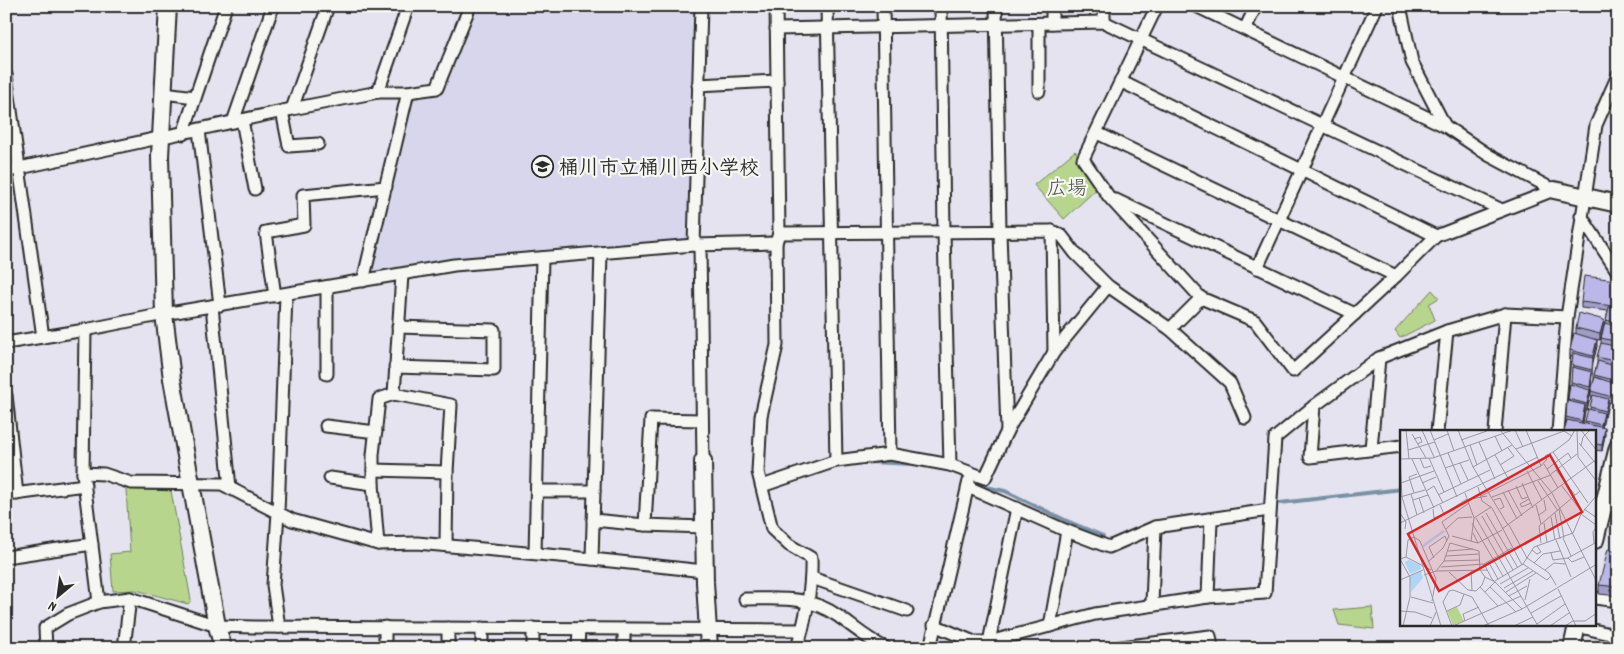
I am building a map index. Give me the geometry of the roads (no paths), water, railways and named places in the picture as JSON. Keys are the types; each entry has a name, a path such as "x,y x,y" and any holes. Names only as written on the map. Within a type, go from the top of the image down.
{"street":[{"path":"168,6 160,156 164,314 172,379 217,626 223,648"},
{"path":"183,134 226,6"},
{"path":"255,189 238,121 273,6"},
{"path":"318,144 288,146 287,110 328,6"},
{"path":"378,92 408,6"},
{"path":"6,171 378,92 408,92 437,88 470,6"},
{"path":"700,6 697,246 704,571 709,648"},
{"path":"776,6 777,345 761,416 758,472 772,529 789,545 811,558 812,578 797,648"},
{"path":"827,6 836,461"},
{"path":"883,6 890,454"},
{"path":"941,6 950,465"},
{"path":"996,6 1000,232 1007,431"},
{"path":"1052,6 1052,23"},
{"path":"1104,6 1104,22"},
{"path":"1157,6 1122,82 1083,159 1110,197 1201,298 1255,321 1292,370 1396,276 1436,236 1554,190"},
{"path":"1196,6 1445,126 1490,156 1554,190 1618,204"},
{"path":"1245,29 1256,6"},
{"path":"1257,268 1377,6"},
{"path":"1400,6 1412,62 1445,126"},
{"path":"776,29 1104,22 1502,210"},
{"path":"1039,24 1039,91"},
{"path":"6,75 43,337"},
{"path":"1558,430 1567,317 1596,125 1618,75"},
{"path":"698,85 777,81"},
{"path":"1122,82 1436,236"},
{"path":"363,281 408,92"},
{"path":"164,93 195,97"},
{"path":"199,130 216,306 230,488"},
{"path":"1097,133 1396,276"},
{"path":"280,627 273,585 278,512 281,296 266,232 304,225 303,195 386,187"},
{"path":"1110,197 1355,314"},
{"path":"1581,216 1618,272"},
{"path":"1052,231 1054,352"},
{"path":"6,342 85,330 164,314 281,296 454,265 697,246 832,233 1052,231 1062,236 1075,253 1108,286 1170,329 1230,383 1245,418"},
{"path":"592,558 601,253"},
{"path":"535,553 542,258"},
{"path":"394,394 402,275"},
{"path":"762,486 836,461 890,454 950,465 985,478 1007,431 1054,352 1108,286"},
{"path":"327,288 327,374"},
{"path":"1170,329 1201,298"},
{"path":"934,625 974,642 989,642 1095,614 1208,597 1265,593 1275,438 1314,406 1379,358 1447,331 1505,314 1567,317"},
{"path":"1496,430 1505,314"},
{"path":"395,367 494,370 494,330 398,327"},
{"path":"85,330 83,473 99,602"},
{"path":"1437,430 1447,331"},
{"path":"1371,449 1379,358"},
{"path":"378,544 373,484 373,455 379,399 394,394 451,406 447,472 446,545"},
{"path":"6,395 12,495 85,485"},
{"path":"1314,406 1310,457 1400,446"},
{"path":"645,525 651,420 702,420"},
{"path":"326,426 376,432"},
{"path":"1596,538 1611,505 1618,447"},
{"path":"373,470 447,472"},
{"path":"83,473 104,474 131,483 222,484 292,520 378,544 418,543 446,545 592,558 704,571"},
{"path":"930,648 970,473"},
{"path":"330,478 373,484"},
{"path":"968,487 1067,531 1109,546 1155,527 1270,510"},
{"path":"537,491 594,491"},
{"path":"989,642 1017,508"},
{"path":"594,520 645,525 704,527"},
{"path":"1208,597 1211,520"},
{"path":"1152,604 1155,527"},
{"path":"1050,626 1067,531"},
{"path":"6,557 92,544"},
{"path":"812,578 907,611"},
{"path":"124,648 130,598"},
{"path":"46,648 46,628 68,614 99,602 130,598 217,626 802,630"},
{"path":"1596,598 1618,601"},
{"path":"745,599 808,601 836,614 875,643 886,648"},
{"path":"1572,648 1577,626"},
{"path":"1581,626 1618,636"},
{"path":"385,627 385,648"},
{"path":"448,628 448,648"},
{"path":"482,628 482,648"},
{"path":"533,628 533,648"},
{"path":"578,629 578,648"},
{"path":"624,629 624,648"},
{"path":"1113,648 1210,636 1212,648"}],"waterway":[{"path":"869,462 914,464"},
{"path":"952,471 986,487 1005,491 1103,536"},
{"path":"1280,503 1400,489"}],"place":[{"name":"桶川市立桶川西小学校","path":"543,167"}],"park label":[{"name":"広場","path":"1067,187"}]}
